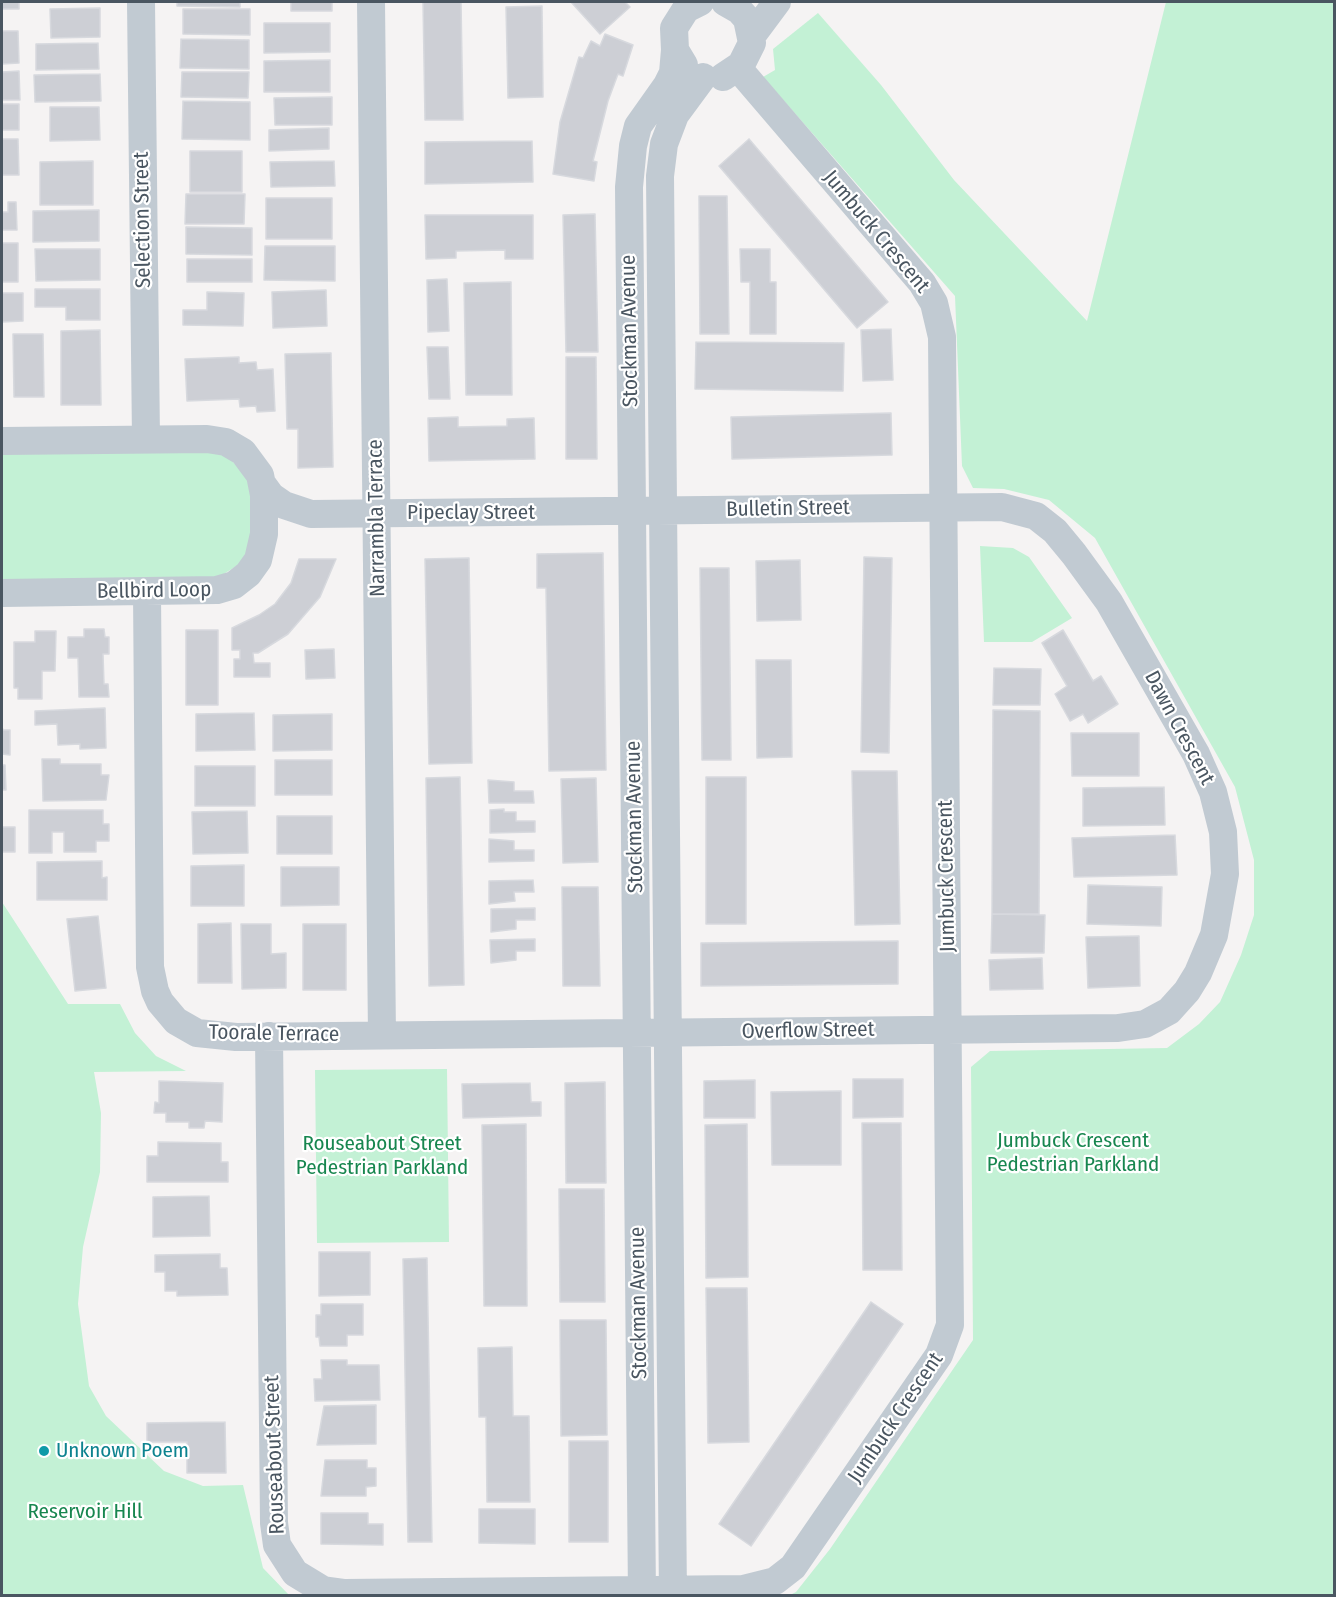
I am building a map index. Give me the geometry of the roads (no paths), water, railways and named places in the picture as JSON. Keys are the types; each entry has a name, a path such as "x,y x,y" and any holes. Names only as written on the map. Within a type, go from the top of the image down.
{"street":[{"name":"Selection Street","path":"141,2 146,439"},
{"name":"Narrambla Terrace","path":"371,2 382,1035"},
{"path":"675,50 681,62 690,71 703,77 723,76 738,68 748,55 751,37 747,19 739,10 725,2"},
{"path":"751,37 777,2"},
{"name":"Stockman Avenue","path":"658,1592 637,1033 630,167 638,126 673,73 674,28 689,4"},
{"name":"Jumbuck Crescent","path":"658,1592 754,1588 775,1581 793,1567 944,1346 951,1315 942,337 934,303 922,283 738,68"},
{"name":"Stockman Avenue","path":"658,1592 668,1033 661,160 675,115 683,100 703,77"},
{"name":"Bellbird Loop","path":"2,441 207,439 226,442 250,459 262,485 263,543 253,567 234,585 208,591 2,593"},
{"name":"Pipeclay Street","path":"262,485 271,496 284,505 311,514"},
{"name":"Dawn Crescent","path":"944,508 1002,507 1026,511 1047,523 1074,554 1114,610 1205,773 1223,832 1225,874 1220,915 1203,963 1179,1001 1157,1018 1145,1024 1118,1028 948,1030"},
{"name":"Bulletin Street","path":"632,511 944,508"},
{"name":"Pipeclay Street","path":"263,543 271,530 283,522 311,514 632,511"},
{"name":"Toorale Terrace","path":"147,592 150,967 155,991 172,1017 197,1033 221,1037 668,1033"},
{"name":"Overflow Street","path":"668,1033 948,1030"},
{"name":"Rouseabout Street","path":"269,1036 273,1523 277,1545 287,1564 312,1586 333,1592 658,1592"}],"place":[{"name":"Unknown Poem","path":"44,1451"}],"park label":[{"name":"Jumbuck Crescent Pedestrian Parkland","path":"1073,1153"},
{"name":"Rouseabout Street Pedestrian Parkland","path":"382,1156"},
{"name":"Reservoir Hill","path":"85,1512"}]}
